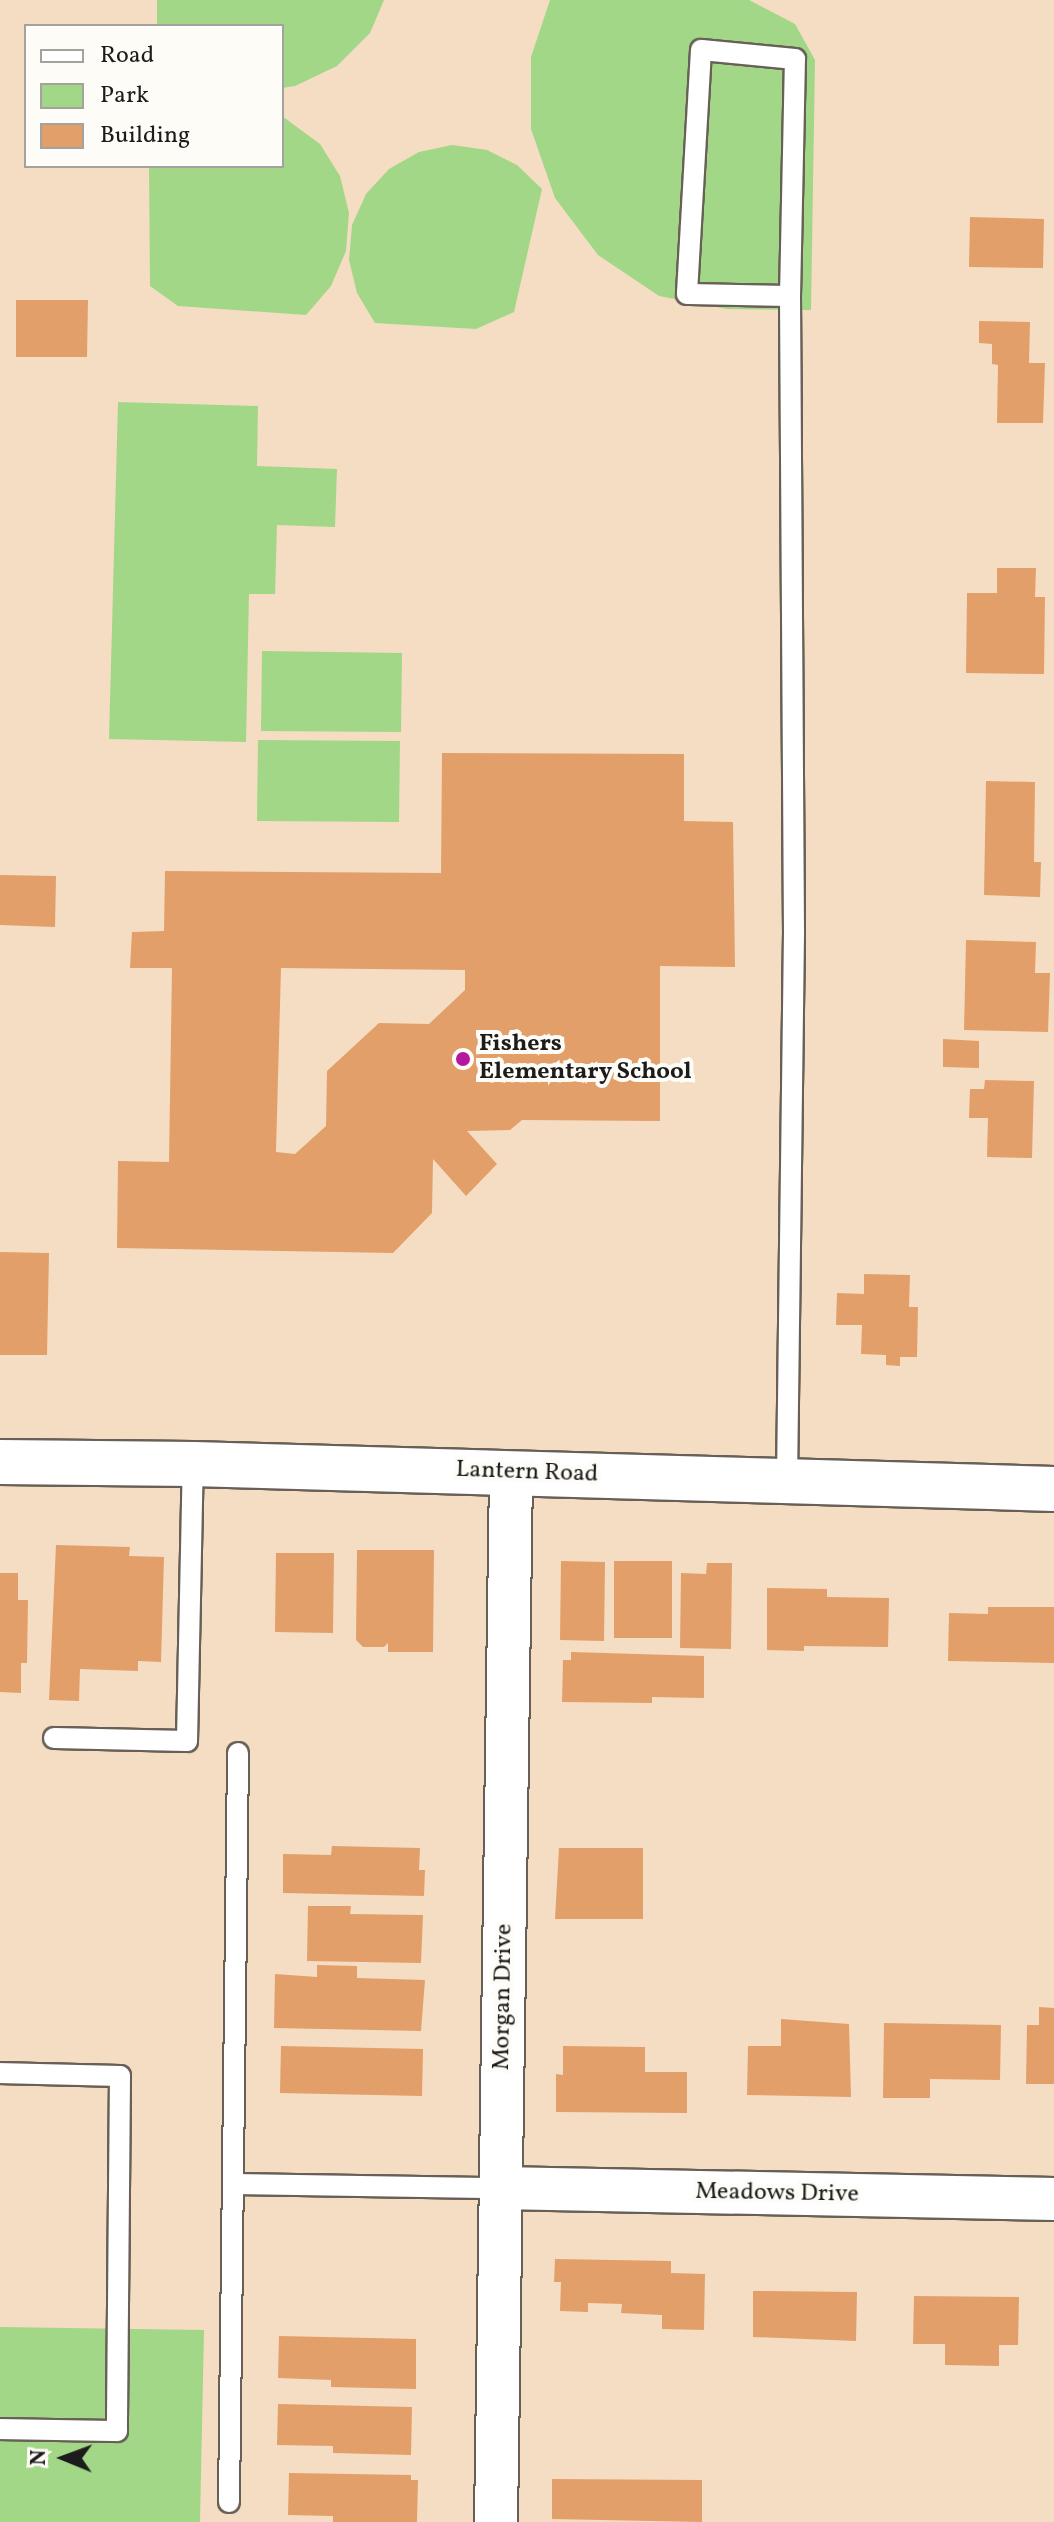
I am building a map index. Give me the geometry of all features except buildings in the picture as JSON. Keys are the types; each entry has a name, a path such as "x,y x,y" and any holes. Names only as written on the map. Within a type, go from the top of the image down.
{"street":[{"name":"Lantern Road","path":"0,1462 193,1464 1054,1489"},
{"name":"Morgan Drive","path":"496,2522 511,1473"},
{"name":"Meadows Drive","path":"501,2188 1054,2199"}],"lane":[{"path":"787,1481 794,934 790,296 795,59 701,50 687,294 790,296"},
{"path":"54,1738 187,1741 193,1464"},
{"path":"229,2502 238,1753"},
{"path":"0,2073 120,2076 117,2431 0,2429"},
{"path":"234,2184 501,2188"}],"green space":[{"path":"157,0 384,0 370,33 337,66 295,86 284,88 284,24 157,24"},
{"path":"550,0 749,0 795,24 815,60 811,310 727,309 659,296 598,255 555,198 531,129 531,57"},
{"path":"284,117 320,144 340,176 349,213 346,251 331,286 306,315 178,306 150,286 149,168 284,168"},
{"path":"452,145 487,150 517,165 542,189 514,312 476,329 375,323 357,293 349,260 352,225 366,194 389,169 419,152"},
{"path":"118,402 258,406 257,466 337,469 335,527 277,525 275,594 249,594 246,742 109,739"},
{"path":"262,651 402,653 401,732 261,731"},
{"path":"258,740 400,741 399,822 257,821"},
{"path":"0,2327 204,2330 200,2522 0,2522"}],"place":[{"name":"Fishers Elementary School","path":"463,1059"}]}
